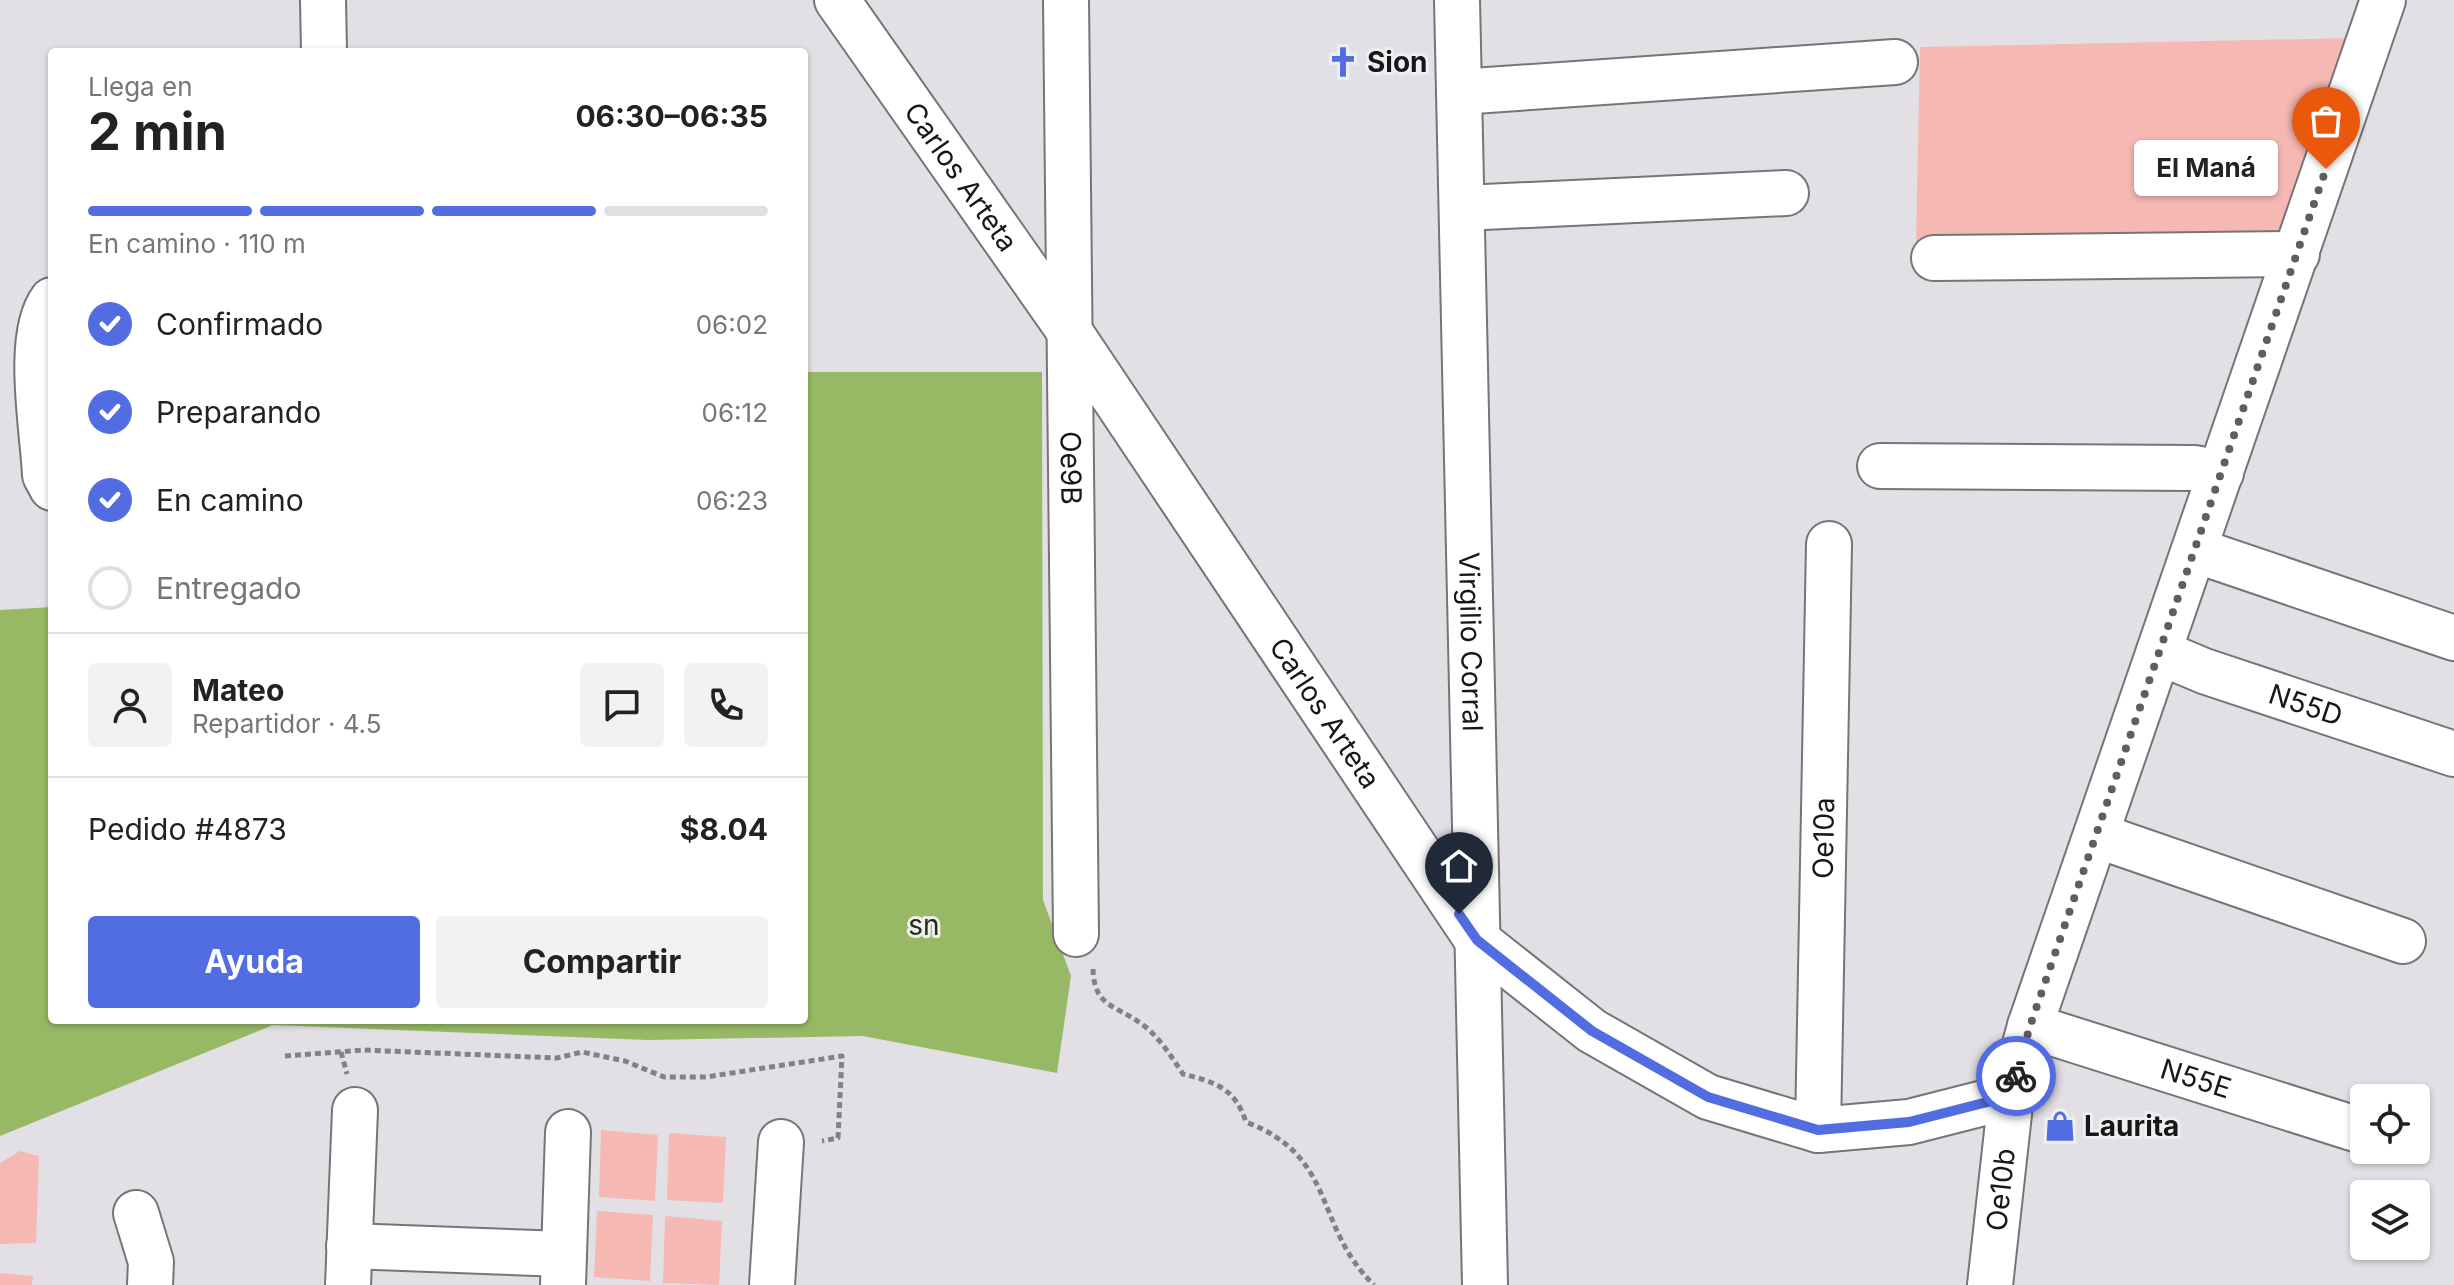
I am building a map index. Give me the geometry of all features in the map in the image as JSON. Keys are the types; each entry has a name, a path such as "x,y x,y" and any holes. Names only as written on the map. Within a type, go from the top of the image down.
{"street":[{"path":"323,0 324,48"},
{"name":"Carlos Arteta","path":"837,0 1072,335 1477,940 1592,1031 1708,1097 1818,1130 1909,1122 2011,1096"},
{"name":"Oe9B","path":"1066,0 1072,335 1076,934"},
{"name":"Virgilio Corral","path":"1457,0 1485,1285"},
{"name":"Oe10b","path":"1990,1285 2011,1096 2030,1026 2383,0"},
{"path":"1459,92 1895,62"},
{"path":"1463,208 1786,193"},
{"path":"1934,258 2297,254"},
{"path":"48,308 41,322 38,350 45,475 48,481"},
{"path":"1880,466 2195,468 2221,473"},
{"name":"Oe10a","path":"1818,1130 1829,544"},
{"path":"2195,550 2454,638"},
{"name":"N55D","path":"2159,652 2204,671 2454,754"},
{"path":"2096,835 2403,941"},
{"name":"N55E","path":"2030,1026 2350,1127"},
{"path":"355,1110 349,1265 564,1269 568,1132"},
{"path":"772,1285 781,1142"},
{"path":"136,1213 151,1262 150,1285"}],"path":[{"path":"1076,934 1093,956 1094,988 1099,997 1143,1025 1163,1044 1183,1074 1218,1083 1233,1094 1246,1122 1269,1131 1306,1162 1351,1260 1374,1285"},
{"path":"285,1056 363,1050 557,1058 582,1052 625,1061 664,1077 706,1077 842,1056 838,1138"}],"green space":[{"name":"sn","path":"808,372 1042,372 1043,900 1071,976 1057,1073 863,1036 648,1040 273,1025 0,1136 0,610 48,607 48,1024 808,1024"}],"building":[{"path":"2353,38 2284,242 1916,244 1920,47"},
{"path":"601,1130 658,1135 655,1201 599,1197"},
{"path":"669,1133 726,1137 723,1203 667,1200"},
{"path":"20,1151 39,1156 36,1243 0,1244 0,1163"},
{"path":"597,1211 653,1215 650,1281 594,1277"},
{"path":"665,1216 722,1221 719,1285 663,1283"},
{"path":"0,1273 33,1276 32,1285 0,1285"}],"way so far":[{"path":"2016,1076 2030,1026 2326,169"}],"place":[{"name":"Sion","path":"1343,62"},
{"name":"El Maná","path":"2326,169"},
{"name":"Laurita","path":"2060,1126"}],"route":[{"path":"1459,914 1477,940 1592,1031 1708,1097 1818,1130 1909,1122 2011,1096 2016,1076"}]}
